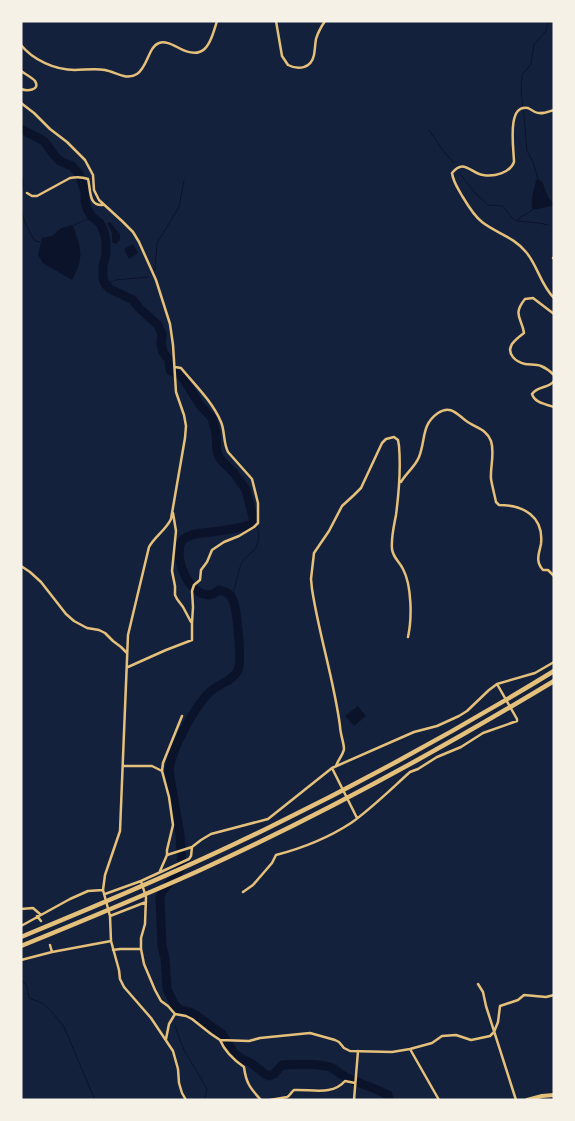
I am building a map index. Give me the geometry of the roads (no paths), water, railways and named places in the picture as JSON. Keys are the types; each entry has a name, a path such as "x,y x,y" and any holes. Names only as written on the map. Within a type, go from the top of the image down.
{"highway":[{"path":"21,937 100,905 267,829 380,771 554,671"},
{"path":"21,946 197,871 286,828 376,783 554,681"}],"main road":[{"path":"527,1100 554,1095"}],"street":[{"path":"21,45 36,58 64,70 103,70 131,76 141,71 152,48 160,43 171,44 190,53 202,51 208,45 217,21"},
{"path":"276,21 282,56 288,65 298,68 307,66 312,60 316,37 325,21"},
{"path":"21,71 35,81 36,84 32,90 26,91 21,89"},
{"path":"21,104 34,113 50,130 67,142 85,160 93,175 96,196 103,205 122,221 139,242 156,280 170,324 176,392 186,426 172,512 165,529 153,540 149,547 128,635 120,831 106,875 104,890 110,916 111,941 120,979 124,987 151,1018 166,1039 174,1055 179,1083 186,1100"},
{"path":"554,110 542,114 529,108 518,111 515,116 512,133 513,166 502,173 483,175 464,166 458,167 452,173 465,201 481,220 502,232 526,251 544,286 554,298"},
{"path":"27,193 37,196 74,177 86,178 88,179 93,203 103,205"},
{"path":"554,314 533,298 525,299 519,307 518,315 524,333 513,342 510,351 513,358 517,361 526,365 539,365 548,369 554,375"},
{"path":"127,668 192,640 192,591 194,585 200,580 201,570 212,550 224,542 239,536 258,523 258,503 252,479 225,447 222,424 216,411 181,368 175,367"},
{"path":"554,381 552,384 538,388 532,394 537,401 554,407"},
{"path":"400,483 418,458 428,422 442,410 451,410 468,423 487,433 492,443 491,480 496,502 516,507 534,516 540,532 540,545 537,557 539,565 543,570 548,570 554,576"},
{"path":"336,766 344,751 344,746 341,739 312,589 314,553 342,506 361,488 382,443 390,437 396,437 399,446 400,483 392,537 392,551 404,570 409,588 410,627 408,637"},
{"path":"172,512 176,531 172,571 175,595 192,623"},
{"path":"21,566 41,582 66,614 74,621 87,628 105,633 128,655"},
{"path":"167,855 192,847 211,834 221,830 268,819 336,766 414,732 437,726 459,716 497,684 535,673 554,662"},
{"path":"243,892 258,880 276,855 318,841 357,818 410,772 437,757 461,747 483,733 517,721 497,684"},
{"path":"160,872 167,855 173,825 169,797 162,771 163,763 182,716"},
{"path":"123,766 152,766 162,771"},
{"path":"332,770 357,818"},
{"path":"105,894 141,881 186,860 191,856 192,847"},
{"path":"141,881 146,897 145,924 141,938 141,949 155,990 161,1000 175,1014 192,1019 220,1040 234,1060 244,1067 249,1086 261,1100"},
{"path":"21,926 88,891 104,890"},
{"path":"110,916 146,902"},
{"path":"21,909 33,908 41,921"},
{"path":"21,960 111,941"},
{"path":"50,945 52,952"},
{"path":"114,950 141,949"},
{"path":"478,984 483,992 486,1007 516,1100"},
{"path":"220,1040 249,1041 310,1032 335,1040 350,1051 392,1052 432,1043 442,1036 456,1035 470,1040 490,1036 498,1022 500,1006 518,1000 524,995 554,995"},
{"path":"166,1039 169,1024 175,1014"},
{"path":"410,1049 439,1100"},
{"path":"354,1100 358,1051"},
{"path":"270,1100 287,1098 294,1090 331,1090 341,1086 344,1081 355,1083"}],"water":[{"path":"537,179 542,181 548,197 554,204 533,210 532,199"},
{"path":"110,222 120,234 120,240 116,244 112,242 112,233 107,223"},
{"path":"73,225 78,240 80,258 72,280 43,263 38,255 42,238 52,236 61,228"},
{"path":"133,244 138,253 129,259 124,249"},
{"path":"358,706 366,716 354,726 345,716"}],"waterway":[{"path":"538,179 533,162 527,151 521,92 522,75 531,64 534,44 546,31 548,21"},
{"path":"21,129 44,141 60,161 72,166 79,174 85,192 87,209 92,217 100,223 104,232 106,255 103,265 103,278 105,284 110,289 133,300 158,325 162,334 161,344 163,352 169,360 170,370 181,375 200,405 212,418 220,459 234,473 246,490 253,517 253,524 188,536 181,543 179,552 184,572 196,590 204,594 213,594 221,590 231,596 237,622 239,665 236,674 211,691 198,706 179,740 171,762 169,771 180,835 182,866 162,891 160,898 162,947 165,958 167,989 174,1004 180,1010 190,1012 222,1034 234,1053 265,1074 269,1076 274,1074 282,1065 306,1064 330,1067 347,1078 388,1095 389,1100"},
{"path":"429,130 454,163"},
{"path":"460,174 475,193 488,205 503,206 513,219 518,221 548,225"},
{"path":"21,178 23,179 23,188"},
{"path":"155,270 157,243 179,207 184,181"},
{"path":"21,208 24,221 32,237 35,241 42,242"},
{"path":"518,221 518,219 534,209"},
{"path":"72,226 92,217"},
{"path":"105,284 116,280 148,277"},
{"path":"232,597 242,562 257,545 259,536 257,527"},
{"path":"21,979 27,986 29,998 42,1003 64,1027 95,1100"},
{"path":"175,1026 184,1050 207,1089 203,1100"}]}
